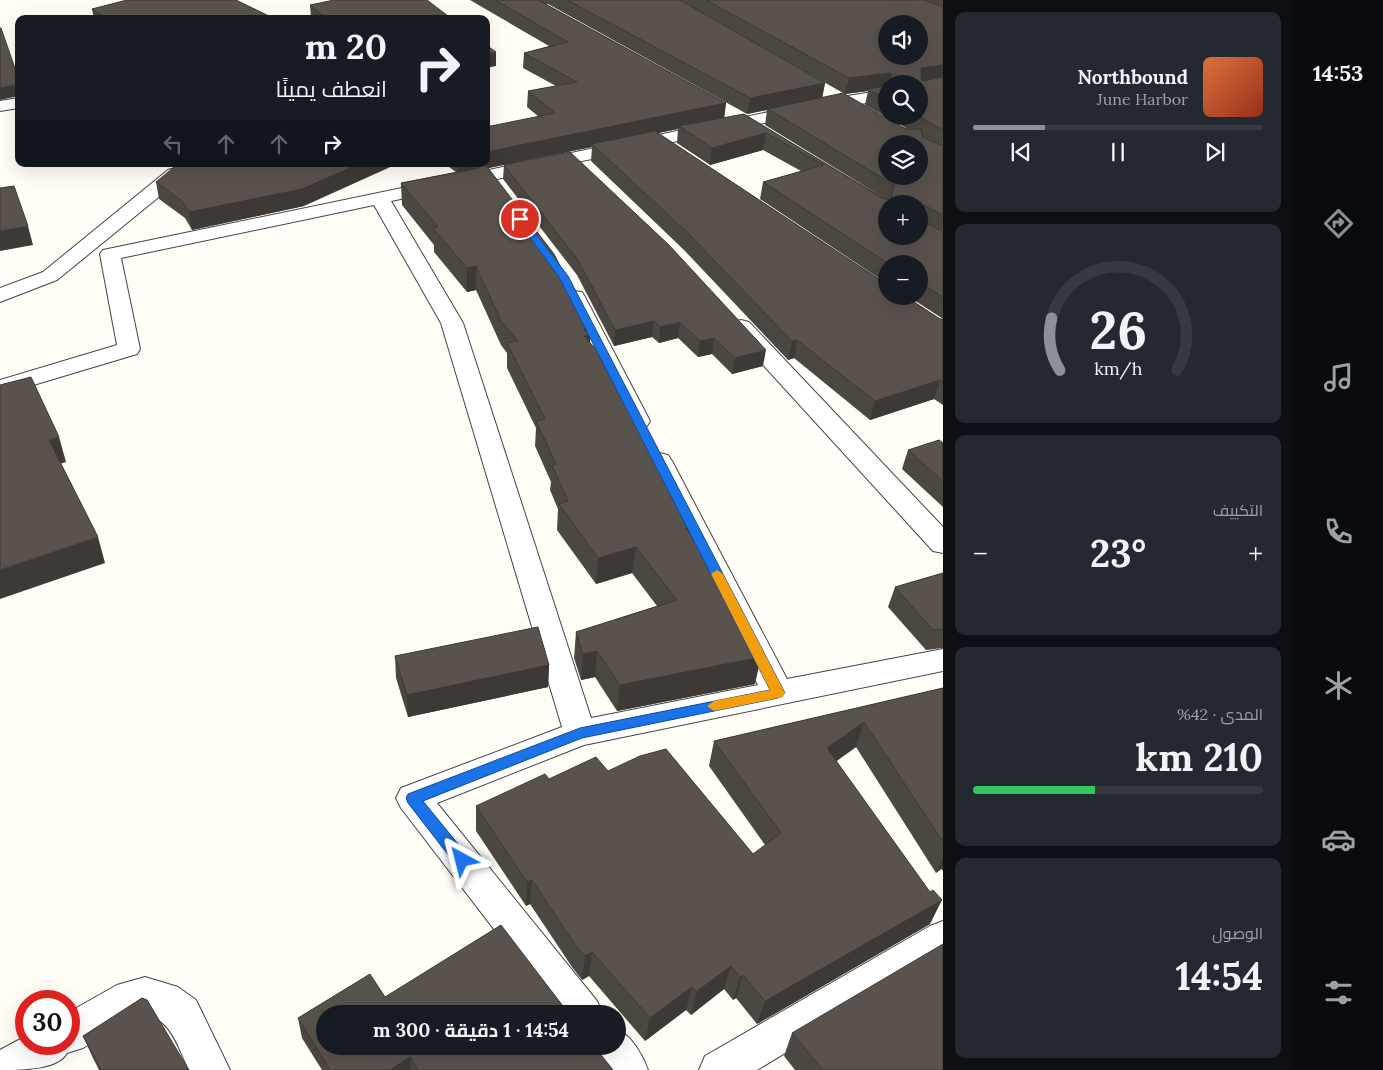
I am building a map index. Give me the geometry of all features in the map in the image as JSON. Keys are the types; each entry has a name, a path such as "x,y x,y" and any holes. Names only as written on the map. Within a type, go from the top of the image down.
{"street":[{"path":"825,92 866,116"},
{"path":"0,388 129,349 110,254 842,102 878,96"},
{"path":"0,106 15,104"},
{"path":"719,108 761,132"},
{"path":"657,140 676,154"},
{"path":"574,158 594,177"},
{"path":"0,296 50,276 175,174"},
{"path":"488,175 505,199"},
{"path":"380,198 452,323 580,733"},
{"path":"564,276 778,693"},
{"path":"729,313 943,544"},
{"path":"576,1005 413,798 580,733 943,660"},
{"path":"719,1070 943,938"},
{"path":"80,1028 131,998 145,996 164,1000 182,1013 210,1070"},
{"path":"5,1070 32,1055"},
{"path":"616,1055 628,1070"}],"building":[{"path":"127,0 236,0 267,15 102,15 92,9"},
{"path":"334,0 427,0 447,15 322,15 310,5"},
{"path":"495,0 538,0 726,103 490,151 490,126 555,113 528,91 577,82 524,53 568,42"},
{"path":"567,0 680,0 825,83 750,98"},
{"path":"706,0 925,0 943,7 943,65 921,68 921,75 891,75 891,73 849,78"},
{"path":"1,28 15,68 15,85 0,88"},
{"path":"490,48 496,52 490,53"},
{"path":"943,77 943,130 928,122 928,80"},
{"path":"878,87 878,95 868,89"},
{"path":"843,93 878,113 878,125 899,125 906,129 921,129 922,135 878,135 878,175 768,109"},
{"path":"744,114 878,196 878,245 928,245 928,224 943,232 943,297 928,288 928,255 878,255 878,257 763,182 824,165 766,133 712,148 679,126"},
{"path":"655,131 878,279 878,305 919,305 943,319 943,382 940,380 875,401 797,340 792,341 687,232 592,144"},
{"path":"928,140 943,146 943,215 928,208 928,195 892,195 894,185 928,185"},
{"path":"570,152 669,245 766,350 735,358 714,338 700,341 680,322 660,327 654,321 615,330 578,260 504,165"},
{"path":"174,167 352,167 302,189 189,212 182,201 156,182"},
{"path":"478,167 487,167 554,254 591,327 584,329 589,335 584,336 604,358 636,415 676,491 671,491 683,506 694,526 685,528 711,560 739,613 731,616 756,646 761,657 620,685 597,651 583,654 576,632 677,600 636,547 598,558 559,504 568,501 552,465 556,464 536,421 545,419 507,343 518,341 501,321 476,266 467,268 433,228 438,227 401,183 479,168"},
{"path":"14,186 28,226 0,231 0,188"},
{"path":"31,377 59,437 49,440 98,537 0,570 0,385"},
{"path":"939,440 943,443 943,481 908,450"},
{"path":"943,573 943,629 933,630 895,587"},
{"path":"538,627 549,665 407,695 395,656"},
{"path":"943,688 943,842 864,722 827,748 930,892 933,890 942,900 765,1001 743,975 740,977 731,966 696,992 692,987 650,1018 592,952 585,956 574,943 532,880 527,882 476,806 545,774 549,779 596,757 608,771 640,756 666,749 753,854 781,833 714,741"},
{"path":"501,925 562,1005 319,1005 370,974 385,997"},
{"path":"943,944 943,1070 823,1070 792,1033"},
{"path":"142,998 147,1000 189,1070 101,1070 83,1036"},
{"path":"316,1007 316,1047 298,1018"},
{"path":"321,1055 601,1055 613,1070 418,1070 410,1057 390,1070 330,1070"}],"slow traffic":[{"path":"714,706 778,693 717,574"}],"route":[{"path":"462,860 413,798 580,733 778,693 564,276 520,219"}]}
